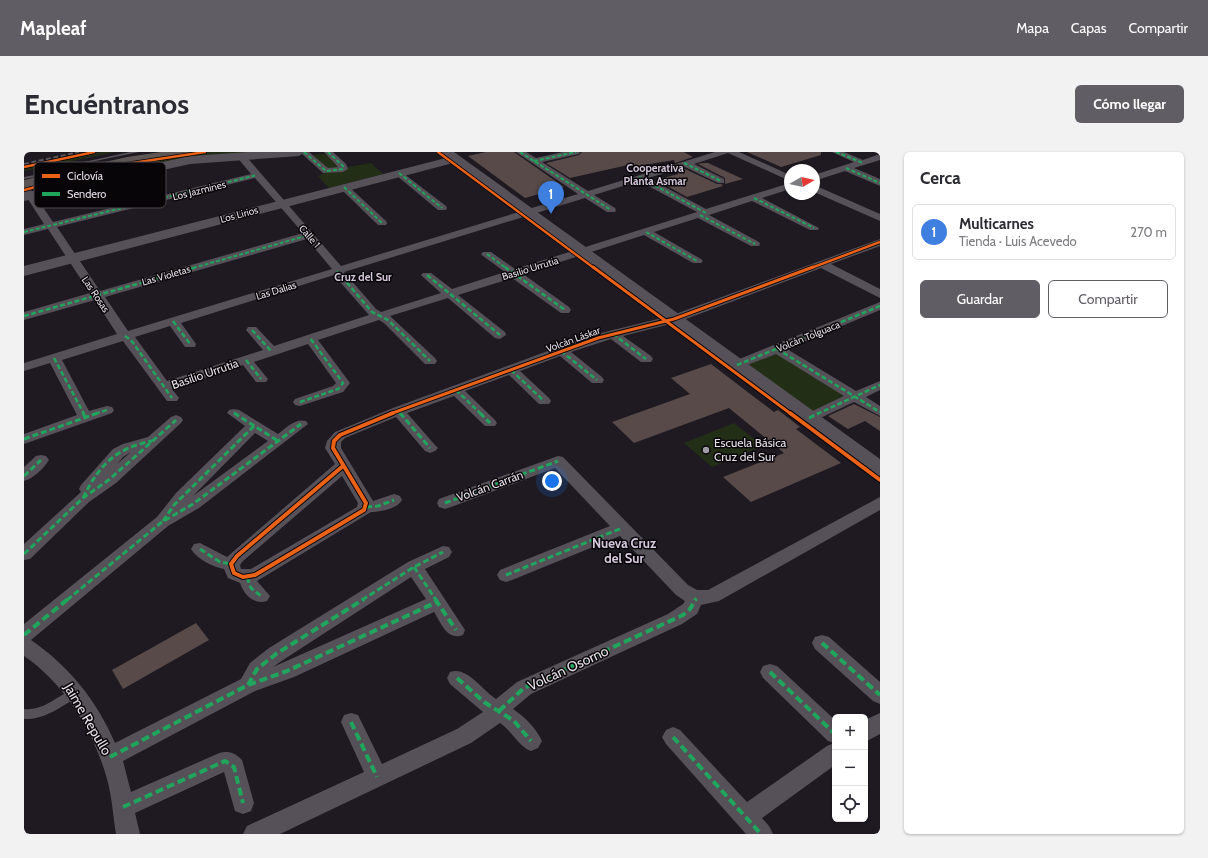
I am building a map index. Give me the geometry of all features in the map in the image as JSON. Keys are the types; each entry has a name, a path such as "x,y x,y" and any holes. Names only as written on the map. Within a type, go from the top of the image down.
{"main road":[{"path":"80,162 123,152"},
{"path":"122,162 185,152"},
{"path":"24,175 34,173"}],"street":[{"path":"166,164 241,156 299,152"},
{"path":"304,152 326,171 336,171 344,167 328,152"},
{"path":"520,152 610,210"},
{"path":"534,161 576,152"},
{"name":"Las Dalias","path":"24,367 724,152"},
{"path":"731,152 784,175"},
{"path":"836,152 862,163"},
{"path":"450,155 880,470"},
{"name":"Los Lirios","path":"24,271 399,173 450,155"},
{"name":"Calle 1","path":"241,156 334,264 337,271 372,312 388,320 430,362"},
{"path":"820,176 880,157"},
{"path":"684,164 721,181"},
{"path":"846,168 880,183"},
{"path":"399,173 442,208"},
{"name":"Los Jazmines","path":"166,198 257,175"},
{"path":"639,177 756,244"},
{"path":"344,187 382,223"},
{"name":"Basilio Urrutia","path":"168,393 246,360 310,338 784,188"},
{"name":"Las Rosas","path":"26,191 34,202"},
{"path":"820,191 880,218"},
{"path":"754,198 814,228"},
{"name":"Las Rosas","path":"38,208 125,336 131,340 168,393"},
{"name":"Los Jazmines","path":"24,232 124,208"},
{"path":"646,232 697,261"},
{"name":"Las Violetas","path":"24,316 309,235"},
{"name":"Volcán Láskar","path":"343,466 333,448 334,441 340,436 398,411 613,334 674,319 880,242"},
{"path":"487,254 565,310"},
{"path":"822,264 880,294"},
{"path":"427,275 457,298 500,335"},
{"name":"Volcán Tolguaca","path":"737,365 880,306"},
{"path":"173,321 190,344"},
{"path":"252,330 271,351"},
{"path":"613,334 646,358"},
{"path":"300,402 338,388 343,383 310,338"},
{"path":"777,349 880,412"},
{"path":"562,351 597,380"},
{"path":"54,358 85,418"},
{"name":"Basilio Urrutia","path":"246,360 261,379"},
{"path":"511,370 544,401"},
{"path":"809,418 880,385"},
{"path":"456,390 490,422"},
{"path":"24,439 107,410"},
{"path":"398,411 430,448"},
{"path":"234,413 278,441"},
{"path":"24,554 83,498 103,485 176,420"},
{"path":"24,635 162,522 193,504 300,424"},
{"path":"162,522 174,505 254,426"},
{"path":"24,476 41,460"},
{"name":"Volcán Carrán","path":"445,503 558,461 622,528"},
{"path":"366,507 364,500 343,466 237,556 232,564 232,570 237,575 247,577 258,573 360,513 366,507 378,506 394,500"},
{"path":"506,575 622,528 682,590 696,598 713,596 880,503"},
{"path":"200,549 220,562 232,564"},
{"path":"248,684 257,670 266,661 414,567 442,552"},
{"path":"414,567 456,630"},
{"path":"247,577 251,588 261,596"},
{"name":"Volcán Osorno","path":"255,834 464,736 480,727 524,688 683,615 690,609 696,598"},
{"path":"110,757 248,684 288,671 437,602"},
{"path":"822,643 880,695"},
{"name":"Jaime Repullo","path":"24,646 56,669 75,693 110,757 118,781 128,834"},
{"path":"770,672 832,731"},
{"path":"457,678 484,702 514,720 531,741"},
{"path":"351,722 377,777"},
{"path":"868,730 880,722"},
{"path":"673,737 761,834"},
{"path":"745,817 832,756"},
{"path":"123,807 225,762 229,762 234,767 243,803"}],"lane":[{"path":"88,162 137,152"},
{"path":"105,162 168,152"},
{"path":"24,175 34,173"},
{"path":"24,175 34,173"},
{"path":"24,714 39,714 75,693"}],"green space":[{"path":"101,152 115,152 67,162 56,162"},
{"path":"196,152 263,152 218,155 166,166 166,162 137,162"},
{"path":"325,154 343,168 371,163 383,174 329,188 318,176 329,170 313,155"},
{"path":"34,167 34,169 24,171 24,169"},
{"path":"778,351 851,396 809,417 741,366"},
{"path":"734,423 763,446 712,467 684,443"}],"building":[{"path":"486,152 514,152 564,187 525,198 468,156"},
{"path":"582,152 684,152 693,157 675,163 674,160 632,167 628,165 570,178 546,163 579,155"},
{"path":"747,152 821,152 821,155 791,164 784,164 784,166 781,167"},
{"path":"708,163 743,179 725,184 725,178 698,164"},
{"path":"685,169 717,184 723,184 721,185 723,186 687,197 656,180 678,174 677,171"},
{"path":"711,364 774,412 778,410 800,427 796,429 841,463 751,502 723,477 784,453 729,408 634,443 612,422 690,394 671,378"},
{"path":"854,404 880,417 880,431 865,421 848,429 828,416"},
{"path":"196,623 209,640 123,689 112,670"}],"railway":[{"path":"24,164 79,152"}],"marked path":[{"path":"304,152 326,171 343,169 343,166 328,152"},
{"path":"520,152 611,210"},
{"path":"534,161 576,152"},
{"path":"836,152 863,163"},
{"path":"684,163 721,181"},
{"path":"846,168 880,183"},
{"path":"399,173 442,208"},
{"path":"166,197 257,175"},
{"path":"639,177 706,213"},
{"path":"344,187 382,223"},
{"path":"754,198 814,228"},
{"path":"24,232 122,208"},
{"path":"700,215 755,244"},
{"path":"646,232 697,261"},
{"path":"24,316 309,235"},
{"path":"487,254 565,310"},
{"path":"337,271 372,312 388,320 430,361"},
{"path":"427,275 500,335"},
{"path":"737,365 880,306"},
{"path":"173,321 190,344"},
{"path":"252,330 271,351"},
{"path":"613,334 646,359"},
{"path":"125,336 131,340 172,398"},
{"path":"300,402 338,389 343,383 310,338"},
{"path":"777,349 880,412"},
{"path":"561,351 597,380"},
{"path":"54,358 85,417"},
{"path":"246,360 261,379"},
{"path":"511,370 544,401"},
{"path":"809,418 880,385"},
{"path":"456,390 490,423"},
{"path":"24,439 107,410"},
{"path":"398,411 430,448"},
{"path":"234,413 278,441"},
{"path":"24,554 83,498 110,479 176,420"},
{"path":"24,635 162,522 193,504 301,424"},
{"path":"163,521 174,505 254,426"},
{"path":"83,498 100,472 117,454 122,450 137,444 152,441"},
{"path":"24,476 41,460"},
{"path":"445,503 558,461"},
{"path":"366,507 378,506 394,500"},
{"path":"506,575 622,528"},
{"path":"200,549 220,562 231,564"},
{"path":"248,685 257,669 276,654 414,567 443,552"},
{"path":"414,567 456,630"},
{"path":"247,577 251,588 261,596"},
{"path":"499,711 509,700 524,688 683,615 690,609 696,598"},
{"path":"110,757 248,685 287,671 437,602"},
{"path":"822,643 880,695"},
{"path":"770,672 832,731"},
{"path":"457,678 484,702 514,721 531,741"},
{"path":"351,722 377,777"},
{"path":"673,737 761,834"},
{"path":"123,807 225,761 229,762 234,767 243,803"}],"cycle path":[{"path":"47,162 94,152"},
{"path":"139,162 205,152"},
{"path":"438,152 880,480"},
{"path":"24,167 34,165"},
{"path":"24,190 34,187"},
{"path":"343,466 237,556 231,564 234,573 243,577 255,575 364,510 366,503 333,448 334,441 340,435 398,411 598,338 674,319 880,242"}],"place":[{"name":"Multicarnes","path":"551,214"},
{"name":"Escuela Básica Cruz del Sur","path":"706,450"}],"district":[{"name":"Cooperativa Planta Asmar","path":"655,174"},
{"name":"Cruz del Sur","path":"363,277"},
{"name":"Nueva Cruz del Sur","path":"624,550"}]}
